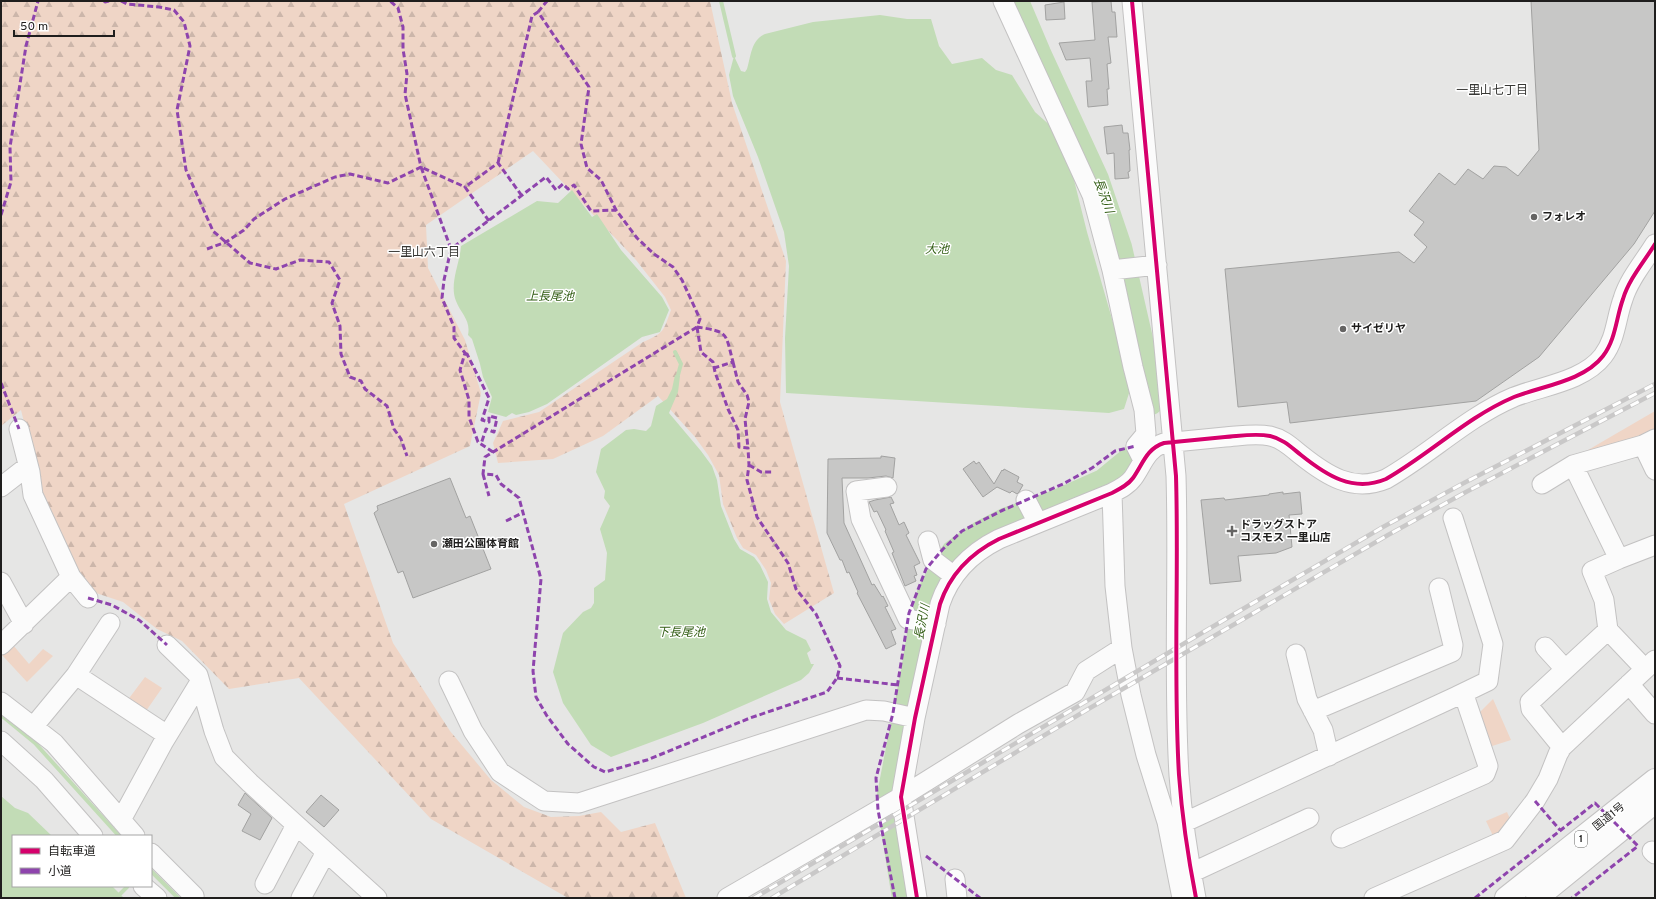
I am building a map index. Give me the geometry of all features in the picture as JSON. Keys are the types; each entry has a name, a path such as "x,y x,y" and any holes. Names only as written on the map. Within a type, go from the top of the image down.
{"highway":[{"name":"国道1号","path":"1537,898 1598,837 1653,773"},
{"name":"国道1号","path":"1506,898 1598,837 1655,802"},
{"path":"1598,837 1655,816"}],"street":[{"path":"1003,1 1092,195 1113,270 1133,367 1144,410 1146,434 1136,446 1143,460"},
{"path":"1132,1 1173,442 1177,534 1176,609 1179,774 1183,823 1196,898"},
{"path":"917,898 901,797 915,718 935,624 944,592 953,576 966,562 986,545 1112,493 1126,485 1132,479 1143,460 1152,449 1158,445 1173,442 1252,434 1270,436 1280,439 1290,445 1321,470 1338,479 1362,484 1380,482 1494,407 1533,390 1582,374 1597,363 1603,356 1612,339 1627,288 1655,244"},
{"path":"1113,270 1156,265"},
{"path":"19,429 33,495 71,577 88,598"},
{"path":"1542,484 1573,465 1649,442 1655,470"},
{"path":"1573,465 1619,558"},
{"path":"1,488 28,466"},
{"path":"887,488 856,491 861,519 909,619 935,624"},
{"path":"1112,493 1115,586 1122,648 1131,695 1146,756 1167,822 1182,898"},
{"path":"1026,501 1037,523"},
{"path":"1183,823 1488,681 1493,644 1453,518"},
{"path":"928,541 934,561 953,576"},
{"path":"1374,898 1505,840 1535,801 1548,779 1562,746 1650,664 1608,630 1604,600 1592,571 1619,558 1655,545"},
{"path":"1,646 71,577"},
{"path":"1,582 24,624"},
{"path":"1313,711 1452,652 1454,645 1439,588"},
{"path":"33,727 76,675 110,623"},
{"path":"1562,746 1531,709 1530,702 1608,630"},
{"path":"167,644 198,675 214,731 224,756 250,783 377,898"},
{"path":"1545,647 1565,669"},
{"path":"727,898 901,797 1018,724 1075,692 1086,671 1122,648"},
{"path":"1296,654 1308,699 1323,730 1329,756"},
{"path":"76,675 167,735"},
{"path":"449,681 473,731 500,772 544,802 579,803 866,710 884,711 915,718"},
{"path":"121,820 167,735 200,682"},
{"path":"1629,684 1655,714"},
{"path":"1341,838 1485,774 1488,766 1465,698 1457,696"},
{"path":"1,702 54,743 134,835"},
{"path":"1,741 44,780 92,835"},
{"path":"1191,872 1309,818"},
{"path":"265,884 296,825"},
{"path":"908,840 926,856"},
{"path":"301,898 326,852"},
{"path":"152,853 194,896 193,898"},
{"path":"955,879 957,898"},
{"path":"144,887 158,898"}],"green space":[{"path":"1,1 710,1 732,103 786,261 780,402 834,593 784,624 775,614 769,599 771,583 766,570 756,555 743,548 737,538 723,504 719,475 708,455 695,437 658,396 603,436 553,459 498,463 493,443 503,421 539,412 643,342 659,334 664,327 671,310 665,297 636,260 533,151 426,225 428,268 465,340 481,393 470,446 344,504 393,643 450,731 491,780 524,807 551,817 579,816 601,812 621,832 655,823 686,898 568,898 431,819 299,678 229,689 182,641 157,629 123,602 90,591 74,571 66,543 40,487 21,410 1,426"},
{"path":"1655,411 1655,434 1590,457 1588,450"},
{"path":"13,645 29,664 43,649 53,656 27,682 2,655"},
{"path":"145,677 162,688 146,711 127,701"},
{"path":"1493,699 1511,740 1489,747 1477,715"},
{"path":"1507,812 1511,821 1494,838 1486,821"}],"water":[{"name":"大池","path":"880,15 907,19 931,19 939,46 952,64 982,58 996,70 1012,75 1035,112 1053,128 1070,164 1087,232 1129,378 1130,390 1124,409 1109,413 786,393 785,338 789,266 784,232 758,157 733,96 729,75 734,56 741,71 745,72 754,44 765,34 813,22"},
{"name":"上長尾池","path":"572,190 592,217 597,214 621,250 662,297 669,310 660,332 642,337 547,404 529,412 516,415 512,413 506,417 488,412 492,397 483,377 472,339 468,335 469,330 467,321 458,306 454,294 454,281 461,246 537,201 558,203"},
{"name":"下長尾池","path":"675,375 680,376 678,392 669,413 712,466 717,480 721,506 734,539 740,549 754,557 760,565 768,582 767,599 771,612 786,630 806,640 811,650 807,653 811,664 814,664 809,673 801,680 703,723 611,757 591,745 563,703 553,672 563,633 583,612 591,608 594,603 594,588 605,580 607,553 600,529 610,506 604,498 605,491 596,472 601,449 626,430 634,429 646,431 651,426 656,406 667,399 672,389"},
{"path":"1,796 15,808 28,813 51,835 12,835 12,887 113,887 124,898 1,898"}],"building":[{"path":"1111,1 1112,12 1115,12 1117,37 1108,37 1111,63 1107,64 1109,89 1107,89 1108,105 1088,107 1086,81 1092,81 1090,58 1066,60 1059,43 1095,40 1092,2"},
{"name":"フォレオ","path":"1531,1 1655,1 1655,211 1634,244 1539,357 1476,401 1290,423 1287,402 1238,407 1225,269 1399,252 1414,263 1427,247 1414,235 1424,222 1409,211 1439,173 1455,185 1468,169 1483,179 1494,166 1506,167 1518,176 1539,150"},
{"path":"1064,2 1065,19 1046,20 1045,5"},
{"path":"1122,125 1123,133 1128,133 1130,171 1128,172 1129,178 1115,179 1114,153 1107,154 1104,127"},
{"path":"881,456 895,458 893,478 886,476 842,478 844,523 872,585 874,584 888,606 885,607 896,629 891,631 896,644 886,649 857,593 858,592 849,572 847,573 842,560 840,560 827,533 828,459 881,458"},
{"path":"974,461 976,464 979,462 994,484 1004,469 1019,477 1017,482 1023,485 1019,492 1017,494 1012,491 1010,493 997,487 983,497 963,469"},
{"name":"瀬田公園体育館","path":"450,478 466,518 470,516 491,569 413,598 403,571 398,573 374,513 378,510 377,506"},
{"path":"1283,492 1283,494 1300,492 1302,514 1289,515 1292,547 1276,553 1238,556 1241,581 1210,584 1201,500 1224,498 1225,500"},
{"path":"891,497 894,503 890,504 899,525 904,522 909,533 906,535 920,563 914,566 917,575 914,576 916,581 905,586 892,553 894,552 885,531 886,530 877,511 874,512 869,502"},
{"path":"245,793 272,818 260,840 242,831 251,814 238,805"},
{"path":"321,795 339,810 324,827 306,812"}],"waterway":[{"path":"721,1 734,56"},
{"name":"長沢川","path":"1017,1 1039,53 1097,179 1120,247 1141,339 1151,403"},
{"path":"675,352 681,364 678,375"},
{"name":"長沢川","path":"904,898 889,795 919,634 929,593 953,552 980,533 1007,519 1058,501 1103,481 1131,458"},
{"path":"1,715 35,743 118,835"},
{"path":"152,872 178,898"},
{"path":"120,894 127,887"}],"railway":[{"path":"754,898 1383,527 1462,484 1655,384"},
{"path":"772,898 1090,708 1388,535 1466,492 1655,393"}],"marked path":[{"path":"1,215 11,182 10,147 26,46 38,1"},
{"path":"104,1 109,1"},
{"path":"121,1 127,4 174,10 184,22 190,46 177,110 186,170 213,231 250,263 276,269 300,260 329,262 340,280 332,303 340,326 341,354 350,377 361,381 365,389 387,406 394,429 401,439 407,456"},
{"path":"207,249 226,242 244,230 254,219 285,199 335,177 350,174 388,183 421,167 405,94 407,74 403,49 403,27 398,8 390,1"},
{"path":"538,12 547,1"},
{"path":"498,163 532,16 538,12 589,87 581,144 587,168 601,180 616,210"},
{"path":"489,221 465,187 498,163 522,196"},
{"path":"451,249 421,167 465,187"},
{"path":"493,452 478,442 469,417 469,400 460,370 465,353 454,338 454,327 442,298 444,280 451,249 546,177 556,190 563,184 568,189 574,185 591,211 616,210 637,238 654,254 673,267 682,280 700,319 697,327 715,330 720,332 727,339 733,362 714,368"},
{"path":"697,327 701,352 713,362 728,409 738,430 739,447 748,448 749,465 747,480 757,517 788,563 796,589 816,614 840,666 837,678 827,692 750,718 647,760 605,772 594,767 568,744 547,716 536,697 533,671 541,579 519,498 501,484 496,475 483,474 485,457 697,327"},
{"path":"465,353 467,354 489,398 482,420 489,422 489,416 497,418 494,432 486,429 481,444"},
{"path":"733,362 738,382 747,395 749,402 745,419 748,448"},
{"path":"1,383 19,429"},
{"path":"895,898 878,810 876,778 893,713 909,613 926,569 943,549 962,531 1001,511 1063,484 1092,468 1115,451 1136,446"},
{"path":"749,465 761,472 773,472"},
{"path":"483,474 489,496"},
{"path":"506,521 522,513"},
{"path":"88,598 112,605 139,620 167,645"},
{"path":"837,678 898,685"},
{"path":"1535,801 1560,830"},
{"path":"1475,898 1595,803 1638,846 1572,898"},
{"path":"926,856 980,898"}],"cycle path":[{"path":"1132,1 1176,476 1177,738 1182,806 1190,867 1196,898"},
{"path":"917,898 901,797 915,718 940,604 944,593 956,574 971,558 979,551 999,539 1121,488 1129,483 1149,453 1164,443 1248,435 1270,436 1283,441 1320,469 1340,480 1362,484 1374,483 1386,479 1464,425 1497,405 1514,397 1574,377 1595,364 1603,356 1611,343 1621,306 1629,284 1655,244"}],"place":[{"name":"フォレオ","path":"1534,217"},
{"name":"サイゼリヤ","path":"1343,329"},
{"name":"ドラッグストア コスモス 一里山店","path":"1232,531"},
{"name":"瀬田公園体育館","path":"434,544"}],"district":[{"name":"一里山七丁目","path":"1492,91"},
{"name":"一里山六丁目","path":"424,253"}]}
